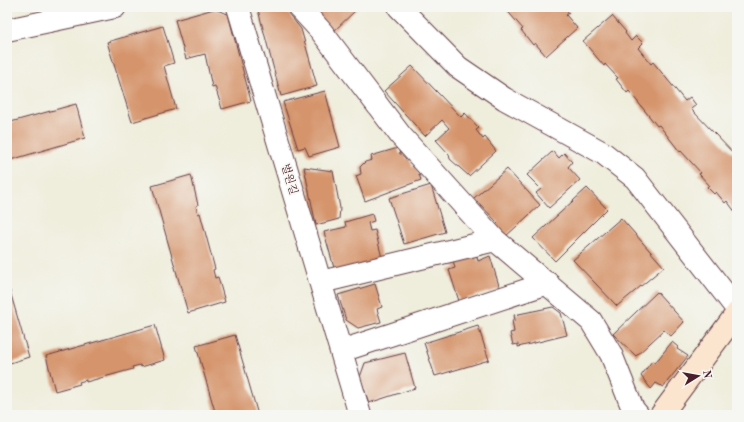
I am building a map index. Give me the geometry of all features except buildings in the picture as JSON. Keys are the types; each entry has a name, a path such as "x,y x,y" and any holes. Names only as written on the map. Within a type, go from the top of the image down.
{"main road":[{"path":"661,415 737,313"}],"street":[{"path":"7,30 115,7"},
{"name":"벌원길","path":"238,7 360,415"},
{"path":"299,7 321,31 400,136 495,240 548,283 591,321 612,354 633,409 638,415"},
{"path":"399,7 458,67 505,99 603,153 635,178 737,309"},
{"path":"321,282 495,240"},
{"path":"341,351 548,283"}]}
